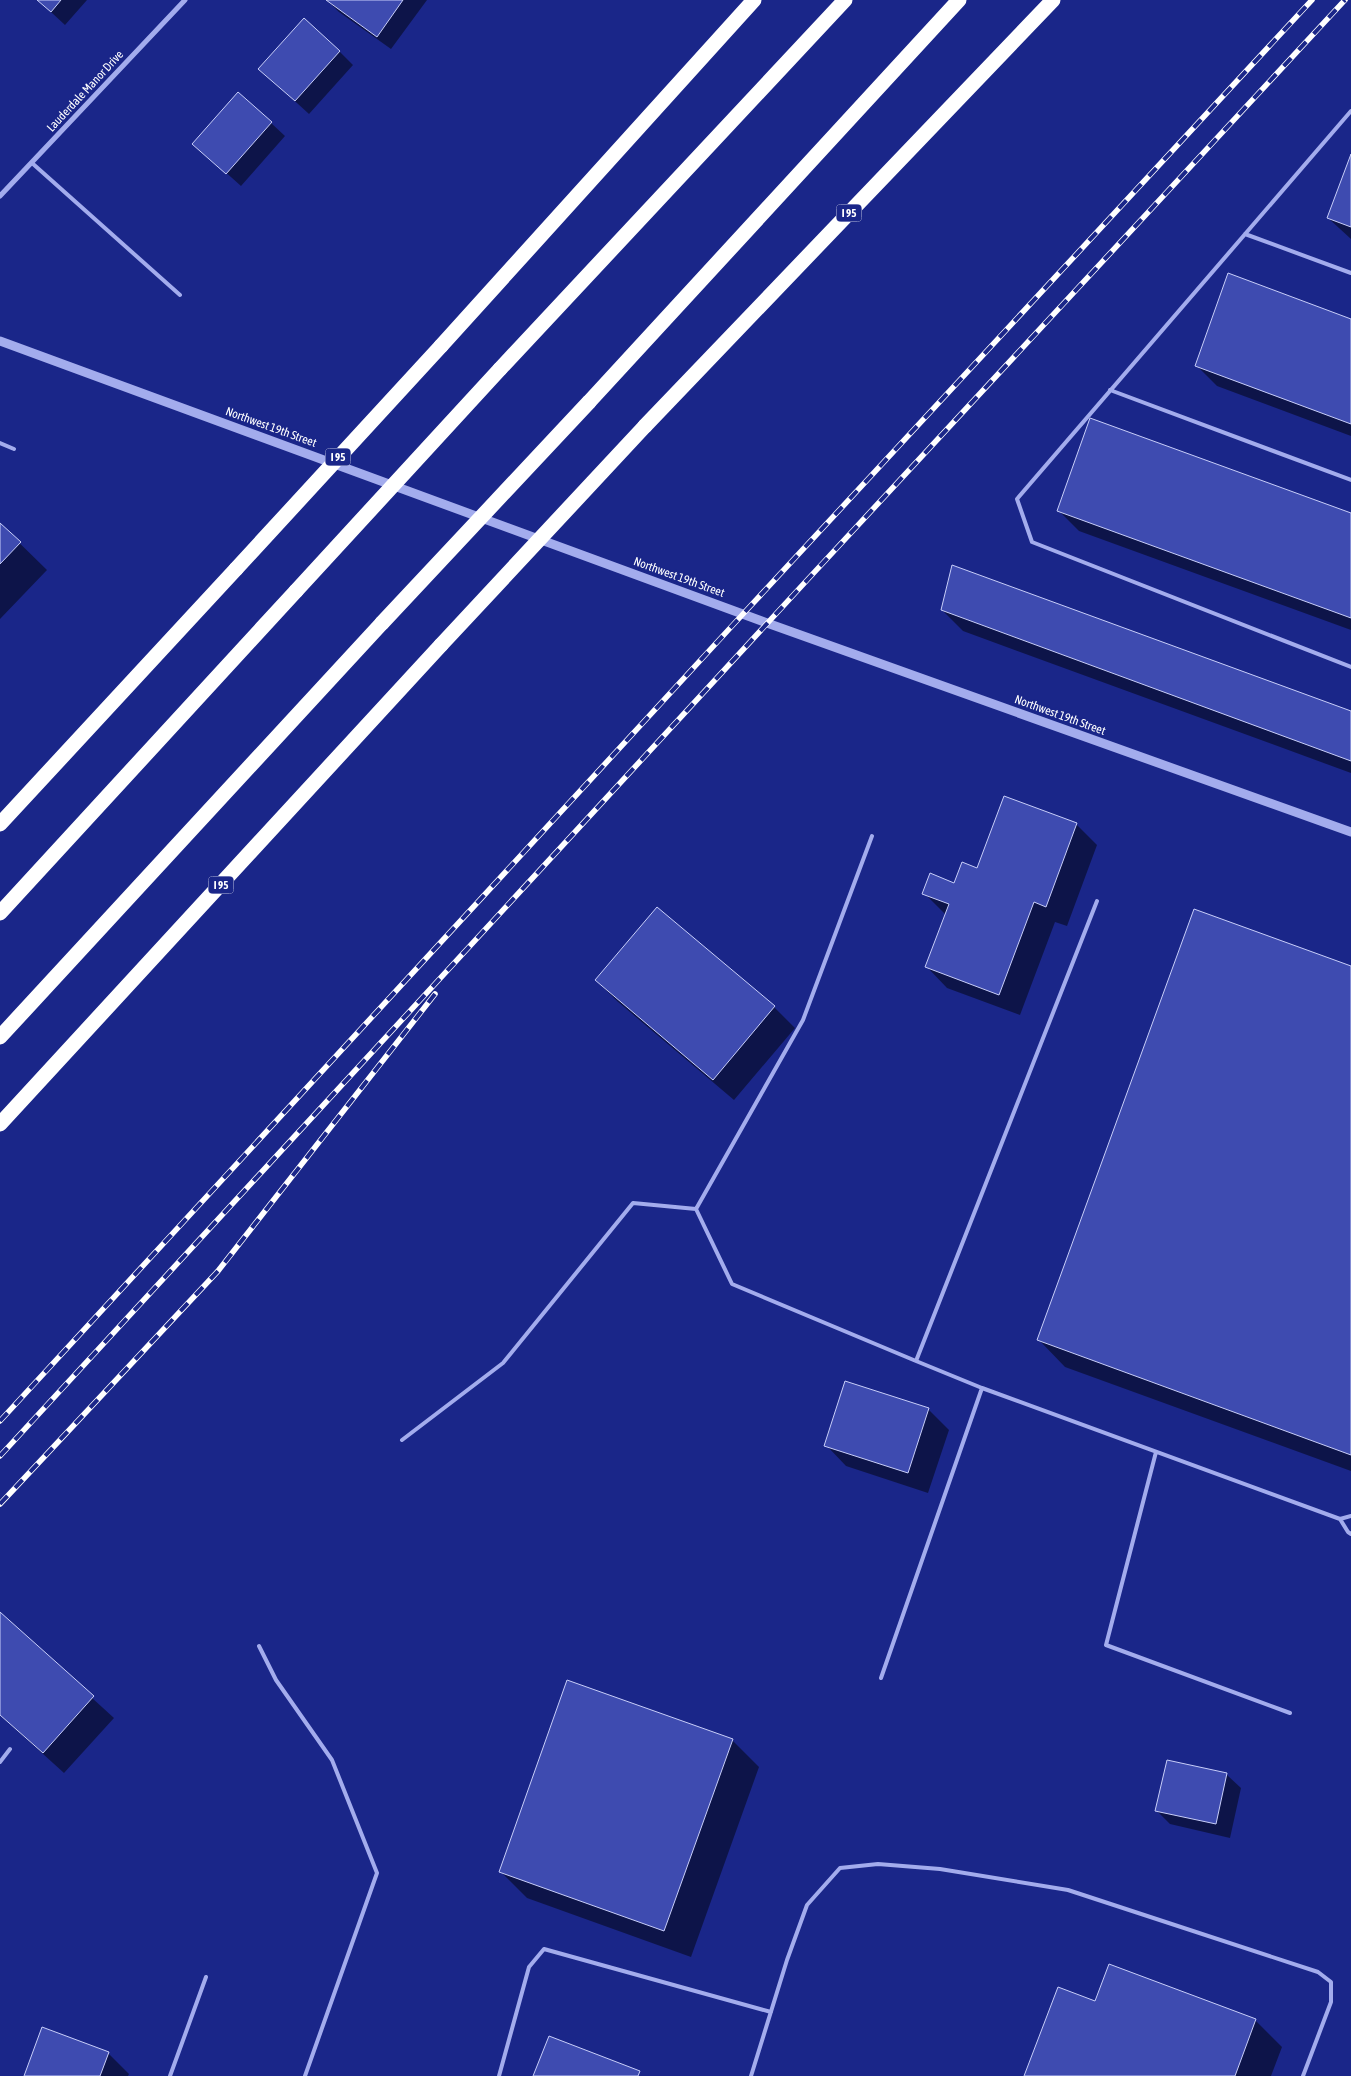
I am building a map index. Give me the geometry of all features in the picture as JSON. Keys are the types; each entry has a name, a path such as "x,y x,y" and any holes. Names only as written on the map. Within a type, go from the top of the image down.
{"highway":[{"name":"I 95","path":"0,824 441,346 754,0"},
{"path":"0,913 500,369 845,0"},
{"path":"0,1037 959,0"},
{"name":"I 95","path":"0,1124 645,426 1053,0"}],"street":[{"name":"Lauderdale Manor Drive","path":"0,196 185,0"},
{"name":"Northwest 19th Street","path":"0,341 767,623 1351,832"}],"lane":[{"path":"1351,111 1017,499 1032,542 1351,668"},
{"path":"32,163 180,295"},
{"path":"1245,234 1351,273"},
{"path":"1110,390 1351,480"},
{"path":"0,443 14,449"},
{"path":"696,1209 803,1020 872,836"},
{"path":"916,1361 1097,901"},
{"path":"402,1440 503,1363 633,1203 696,1209"},
{"path":"696,1209 732,1284 982,1388 1340,1520 1351,1534"},
{"path":"882,1678 982,1388"},
{"path":"1156,1452 1106,1645 1290,1714"},
{"path":"1340,1520 1351,1516"},
{"path":"259,1646 276,1680 332,1760 377,1873 305,2076"},
{"path":"0,1762 10,1749"},
{"path":"751,2076 807,1906 840,1868 878,1864 940,1869 1068,1890 1318,1972 1331,1982 1331,2002 1304,2076"},
{"path":"499,2076 529,1967 544,1949 771,2012"},
{"path":"170,2076 206,1977"}],"building":[{"path":"37,0 61,0 51,12"},
{"path":"326,0 403,0 377,37"},
{"path":"304,18 340,51 295,101 258,69"},
{"path":"238,92 272,122 226,174 192,144"},
{"path":"1351,154 1351,227 1327,218"},
{"path":"1228,273 1351,319 1351,424 1195,366"},
{"path":"1090,418 1351,513 1351,618 1057,511"},
{"path":"0,523 21,542 0,564"},
{"path":"952,565 1351,711 1351,761 941,610"},
{"path":"1004,796 1077,823 1046,907 1034,902 999,995 925,967 949,904 922,894 930,873 954,883 962,862 977,868"},
{"path":"657,907 775,1006 713,1080 595,980"},
{"path":"1194,909 1351,966 1351,1455 1037,1340"},
{"path":"845,1381 929,1408 908,1473 824,1446"},
{"path":"0,1612 94,1696 43,1753 0,1715"},
{"path":"567,1680 733,1739 664,1931 499,1872"},
{"path":"1167,1760 1227,1773 1216,1824 1155,1811"},
{"path":"1109,1964 1256,2019 1235,2076 1024,2076 1058,1987 1095,2001"},
{"path":"42,2027 109,2052 100,2076 24,2076"},
{"path":"549,2036 640,2071 638,2076 533,2076"}],"railway":[{"path":"0,1421 743,614 1312,0"},
{"path":"0,1456 809,578 1345,0"},
{"path":"0,1504 218,1271 435,994"}]}
